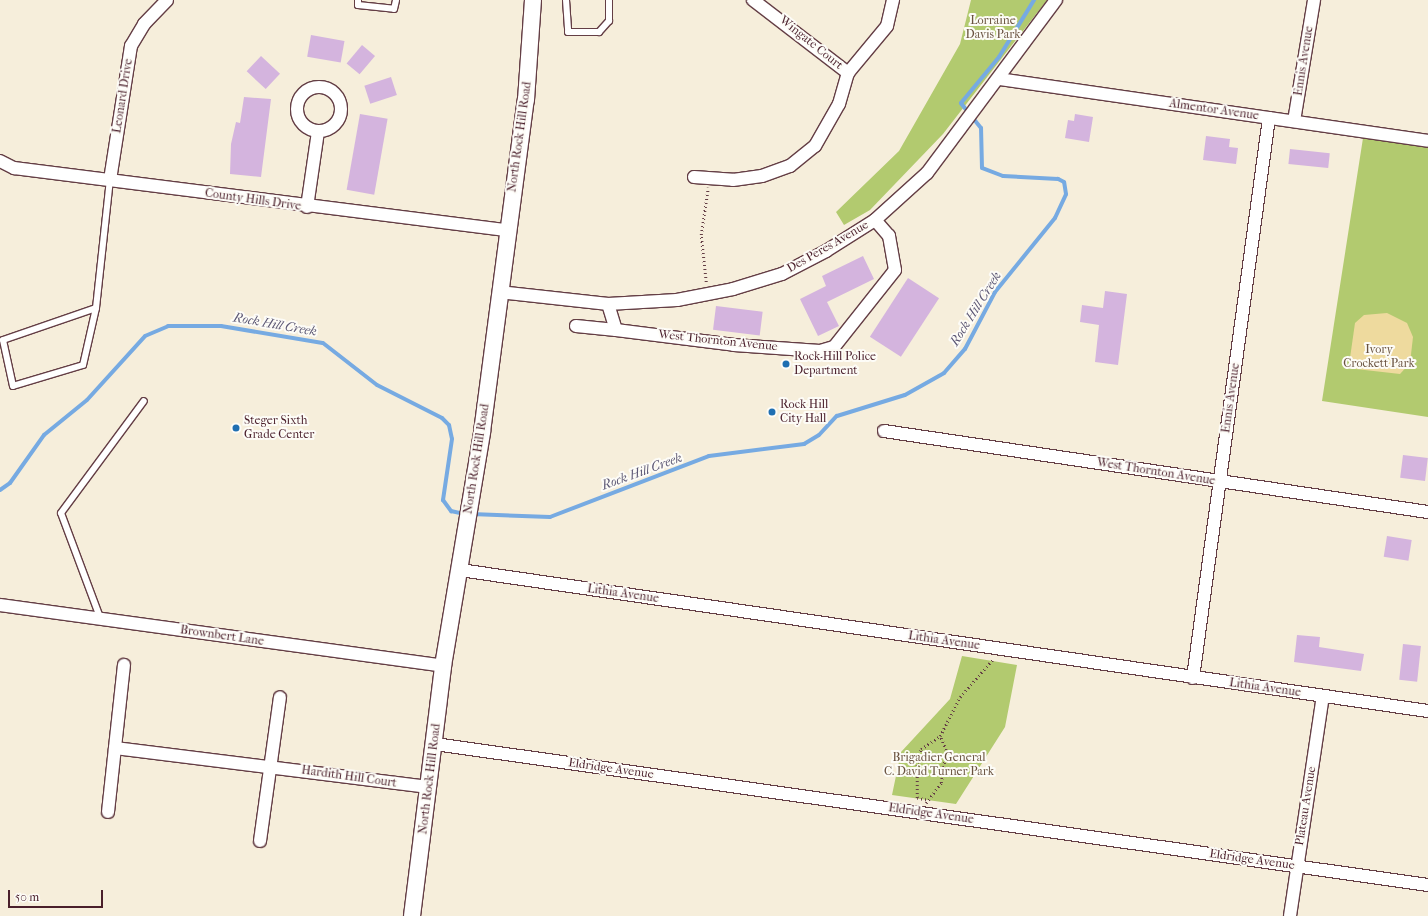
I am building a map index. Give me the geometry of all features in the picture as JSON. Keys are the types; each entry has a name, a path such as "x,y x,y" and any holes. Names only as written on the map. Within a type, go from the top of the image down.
{"street":[{"name":"Leonard Drive","path":"110,180 131,46 144,24 167,0"},
{"name":"North Rock Hill Road","path":"412,916 435,744 443,666 471,498 526,100 533,0"},
{"name":"Wingate Court","path":"753,0 848,73"},
{"path":"694,177 733,180 762,176 790,166 815,146 824,133 839,104 848,73 887,26 893,0"},
{"name":"Des Peres Avenue","path":"499,292 608,304 678,300 708,294 782,274 875,220 927,173 969,122 1056,0"},
{"name":"Ennis Avenue","path":"1294,121 1314,0"},
{"name":"Almentor Avenue","path":"999,79 1428,141"},
{"name":"Ennis Avenue","path":"1193,678 1269,118"},
{"path":"307,207 318,132"},
{"name":"County Hills Drive","path":"0,161 14,168 307,207 507,230"},
{"name":"West Thornton Avenue","path":"576,326 734,344 820,351 834,347 895,270 889,236 875,220"},
{"path":"608,304 616,330"},
{"name":"West Thornton Avenue","path":"884,431 1428,512"},
{"name":"Lithia Avenue","path":"460,570 1193,678 1428,711"},
{"name":"Brownbert Lane","path":"0,605 100,620 443,666"},
{"path":"108,812 124,665"},
{"name":"Plateau Avenue","path":"1290,916 1323,696"},
{"path":"260,841 269,766 280,697"},
{"name":"Eldridge Avenue","path":"435,744 1428,885"},
{"name":"Hardith Hill Court","path":"115,748 429,787"}],"lane":[{"path":"358,0 358,5 394,10 396,0"},
{"path":"566,0 568,32 598,32 609,21 609,0"},
{"path":"96,308 3,340 14,386 83,365 96,308 110,180"},
{"path":"100,620 62,513 144,401"}],"path":[{"path":"708,294 700,235 710,178"},
{"path":"926,800 917,798 917,763 921,749 940,736 960,697 993,658 997,649"},
{"path":"924,813 926,800 941,783 946,750 940,736"}],"green space":[{"name":"Lorraine Davis Park","path":"971,0 1047,0 943,134 870,210 844,225 836,212 899,151 960,44"},
{"name":"Ivory Crockett Park","path":"1363,138 1428,147 1428,417 1322,401"},
{"name":"Brigadier General C. David Turner Park","path":"962,656 1017,665 1005,727 956,804 892,795 901,752 950,699"}],"sand":[{"path":"1387,313 1407,323 1413,337 1410,363 1400,374 1356,369 1350,358 1355,323 1364,315"}],"building":[{"path":"311,35 344,41 341,63 307,57"},
{"path":"362,45 375,56 360,74 347,63"},
{"path":"261,56 280,74 266,89 247,71"},
{"path":"391,77 397,95 370,104 364,86"},
{"path":"244,97 271,99 261,177 230,174 231,144 236,122 240,123"},
{"path":"360,114 388,119 374,195 347,190"},
{"path":"1075,114 1093,117 1089,142 1065,138 1068,120 1074,121"},
{"path":"1206,136 1230,139 1229,147 1238,148 1236,164 1203,160"},
{"path":"1290,149 1330,153 1328,168 1288,164"},
{"path":"863,256 874,279 827,302 839,326 818,336 800,299 826,286 822,276"},
{"path":"908,278 939,298 901,357 870,337"},
{"path":"1105,291 1127,294 1118,365 1095,362 1099,325 1080,322 1082,305 1103,308"},
{"path":"716,306 763,312 760,336 713,330"},
{"path":"1403,455 1428,458 1425,481 1400,478"},
{"path":"1387,536 1412,540 1408,561 1384,557"},
{"path":"1297,635 1320,637 1319,647 1364,654 1361,671 1294,662"},
{"path":"1403,644 1421,646 1417,682 1399,680"}],"waterway":[{"name":"Rock Hill Creek","path":"471,514 550,517 709,456 804,444 819,435 837,416 905,395 944,373 965,349 995,292 1055,218 1066,194 1064,182 1058,179 1003,176 982,168 981,128 961,103 999,57 1034,0"},
{"name":"Rock Hill Creek","path":"0,490 10,483 44,435 87,400 145,336 168,326 221,326 323,343 377,385 442,418 449,425 452,439 443,500 451,511 464,514"}],"place":[{"name":"Rock Hill Police Department","path":"786,364"},
{"name":"Rock Hill City Hall","path":"772,412"},
{"name":"Steger Sixth Grade Center","path":"236,428"}]}
